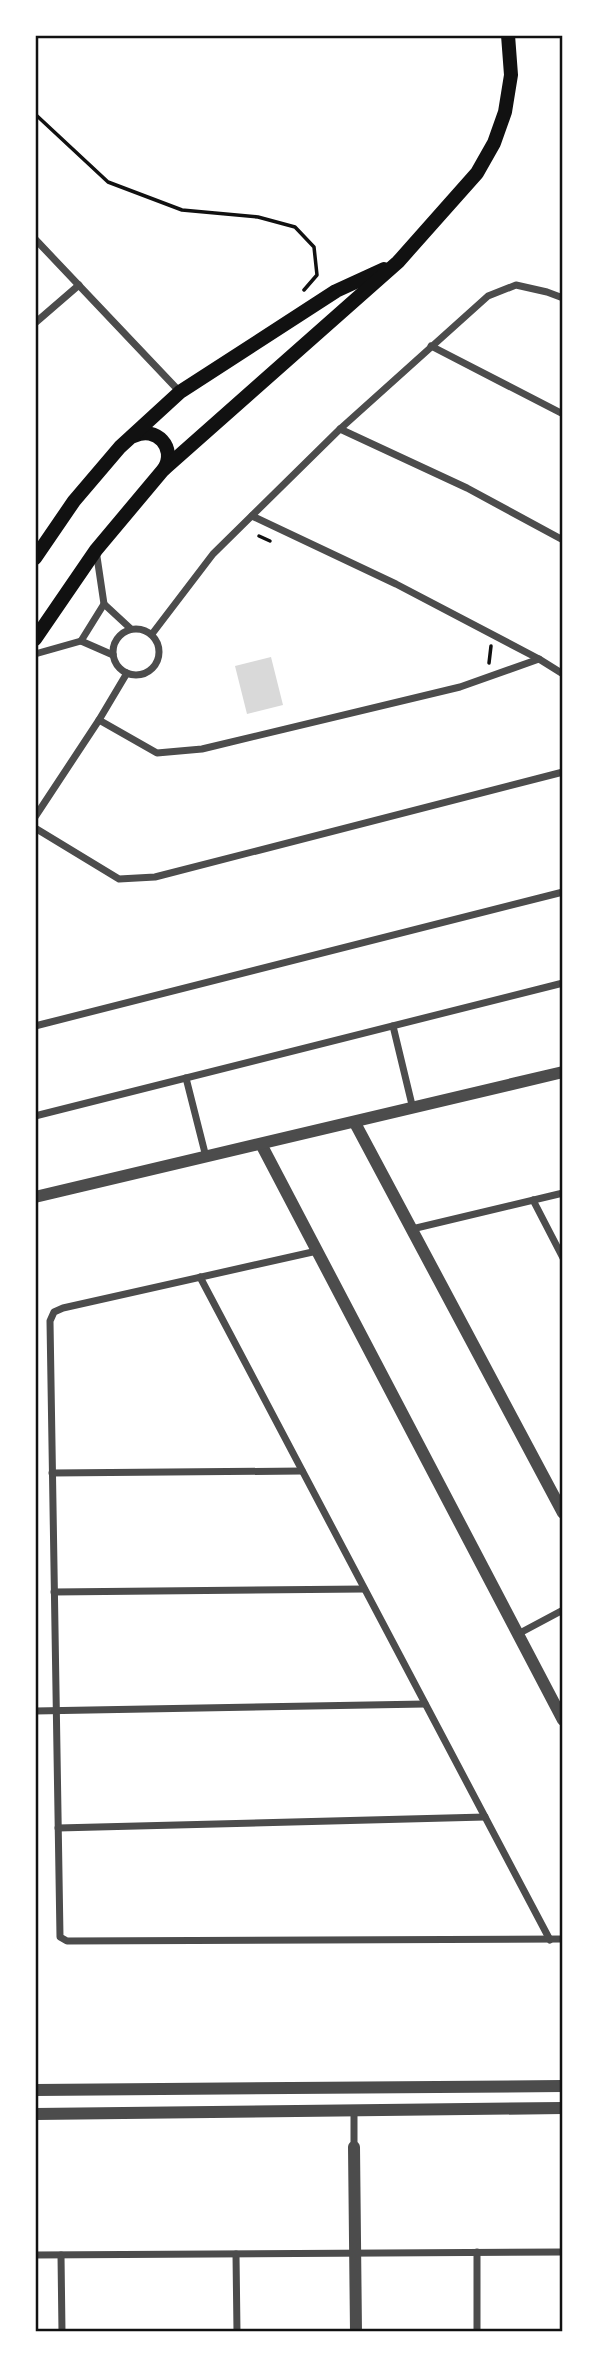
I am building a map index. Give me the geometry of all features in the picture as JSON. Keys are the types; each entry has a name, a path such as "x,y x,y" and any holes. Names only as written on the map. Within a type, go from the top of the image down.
{"main road":[{"path":"35,639 96,550 163,471 398,262 477,173 494,143 505,113 511,75 508,35"},
{"path":"35,558 74,501 120,447 180,392 336,291 398,262"},
{"path":"132,436 145,432 163,440 169,458 163,471"}],"street":[{"path":"35,239 180,392"},
{"path":"35,323 79,285"},
{"path":"152,634 213,554 340,429 488,296 516,285 563,298"},
{"path":"431,346 563,414"},
{"path":"340,429 467,488 563,540"},
{"path":"253,516 396,584 540,659 563,674"},
{"path":"96,550 104,604 131,629"},
{"path":"80,641 104,604"},
{"path":"139,628 152,634 159,647 158,662 148,672 134,675 127,673 115,662 115,641 125,631 139,628"},
{"path":"35,654 80,641 113,655"},
{"path":"99,720 157,753 202,749 460,687 540,659"},
{"path":"35,817 127,673"},
{"path":"35,828 119,879 155,877 563,772"},
{"path":"35,1026 563,892"},
{"path":"35,1116 563,983"},
{"path":"393,1026 413,1109"},
{"path":"35,1197 563,1072"},
{"path":"186,1078 206,1157"},
{"path":"355,1123 563,1513"},
{"path":"261,1144 563,1720"},
{"path":"412,1229 563,1194"},
{"path":"533,1200 563,1258"},
{"path":"317,1251 63,1308 54,1312 50,1321 62,1939 563,1939"},
{"path":"200,1277 550,1940"},
{"path":"52,1474 302,1471"},
{"path":"54,1592 364,1589"},
{"path":"518,1634 563,1610"},
{"path":"35,1711 425,1704"},
{"path":"58,1828 485,1817"},
{"path":"35,2090 563,2085"},
{"path":"35,2114 563,2108"},
{"path":"354,2112 356,2332"},
{"path":"477,2252 477,2332"},
{"path":"35,2255 563,2252"},
{"path":"236,2254 237,2332"},
{"path":"61,2255 62,2332"}],"path":[{"path":"35,114 108,182 182,210 258,217 295,227 313,247 317,275 302,293"},
{"path":"259,536 280,545"},
{"path":"481,668 489,664 491,658 492,650 487,641"}],"shaded area":[{"path":"271,657 283,705 247,714 235,666"}]}
